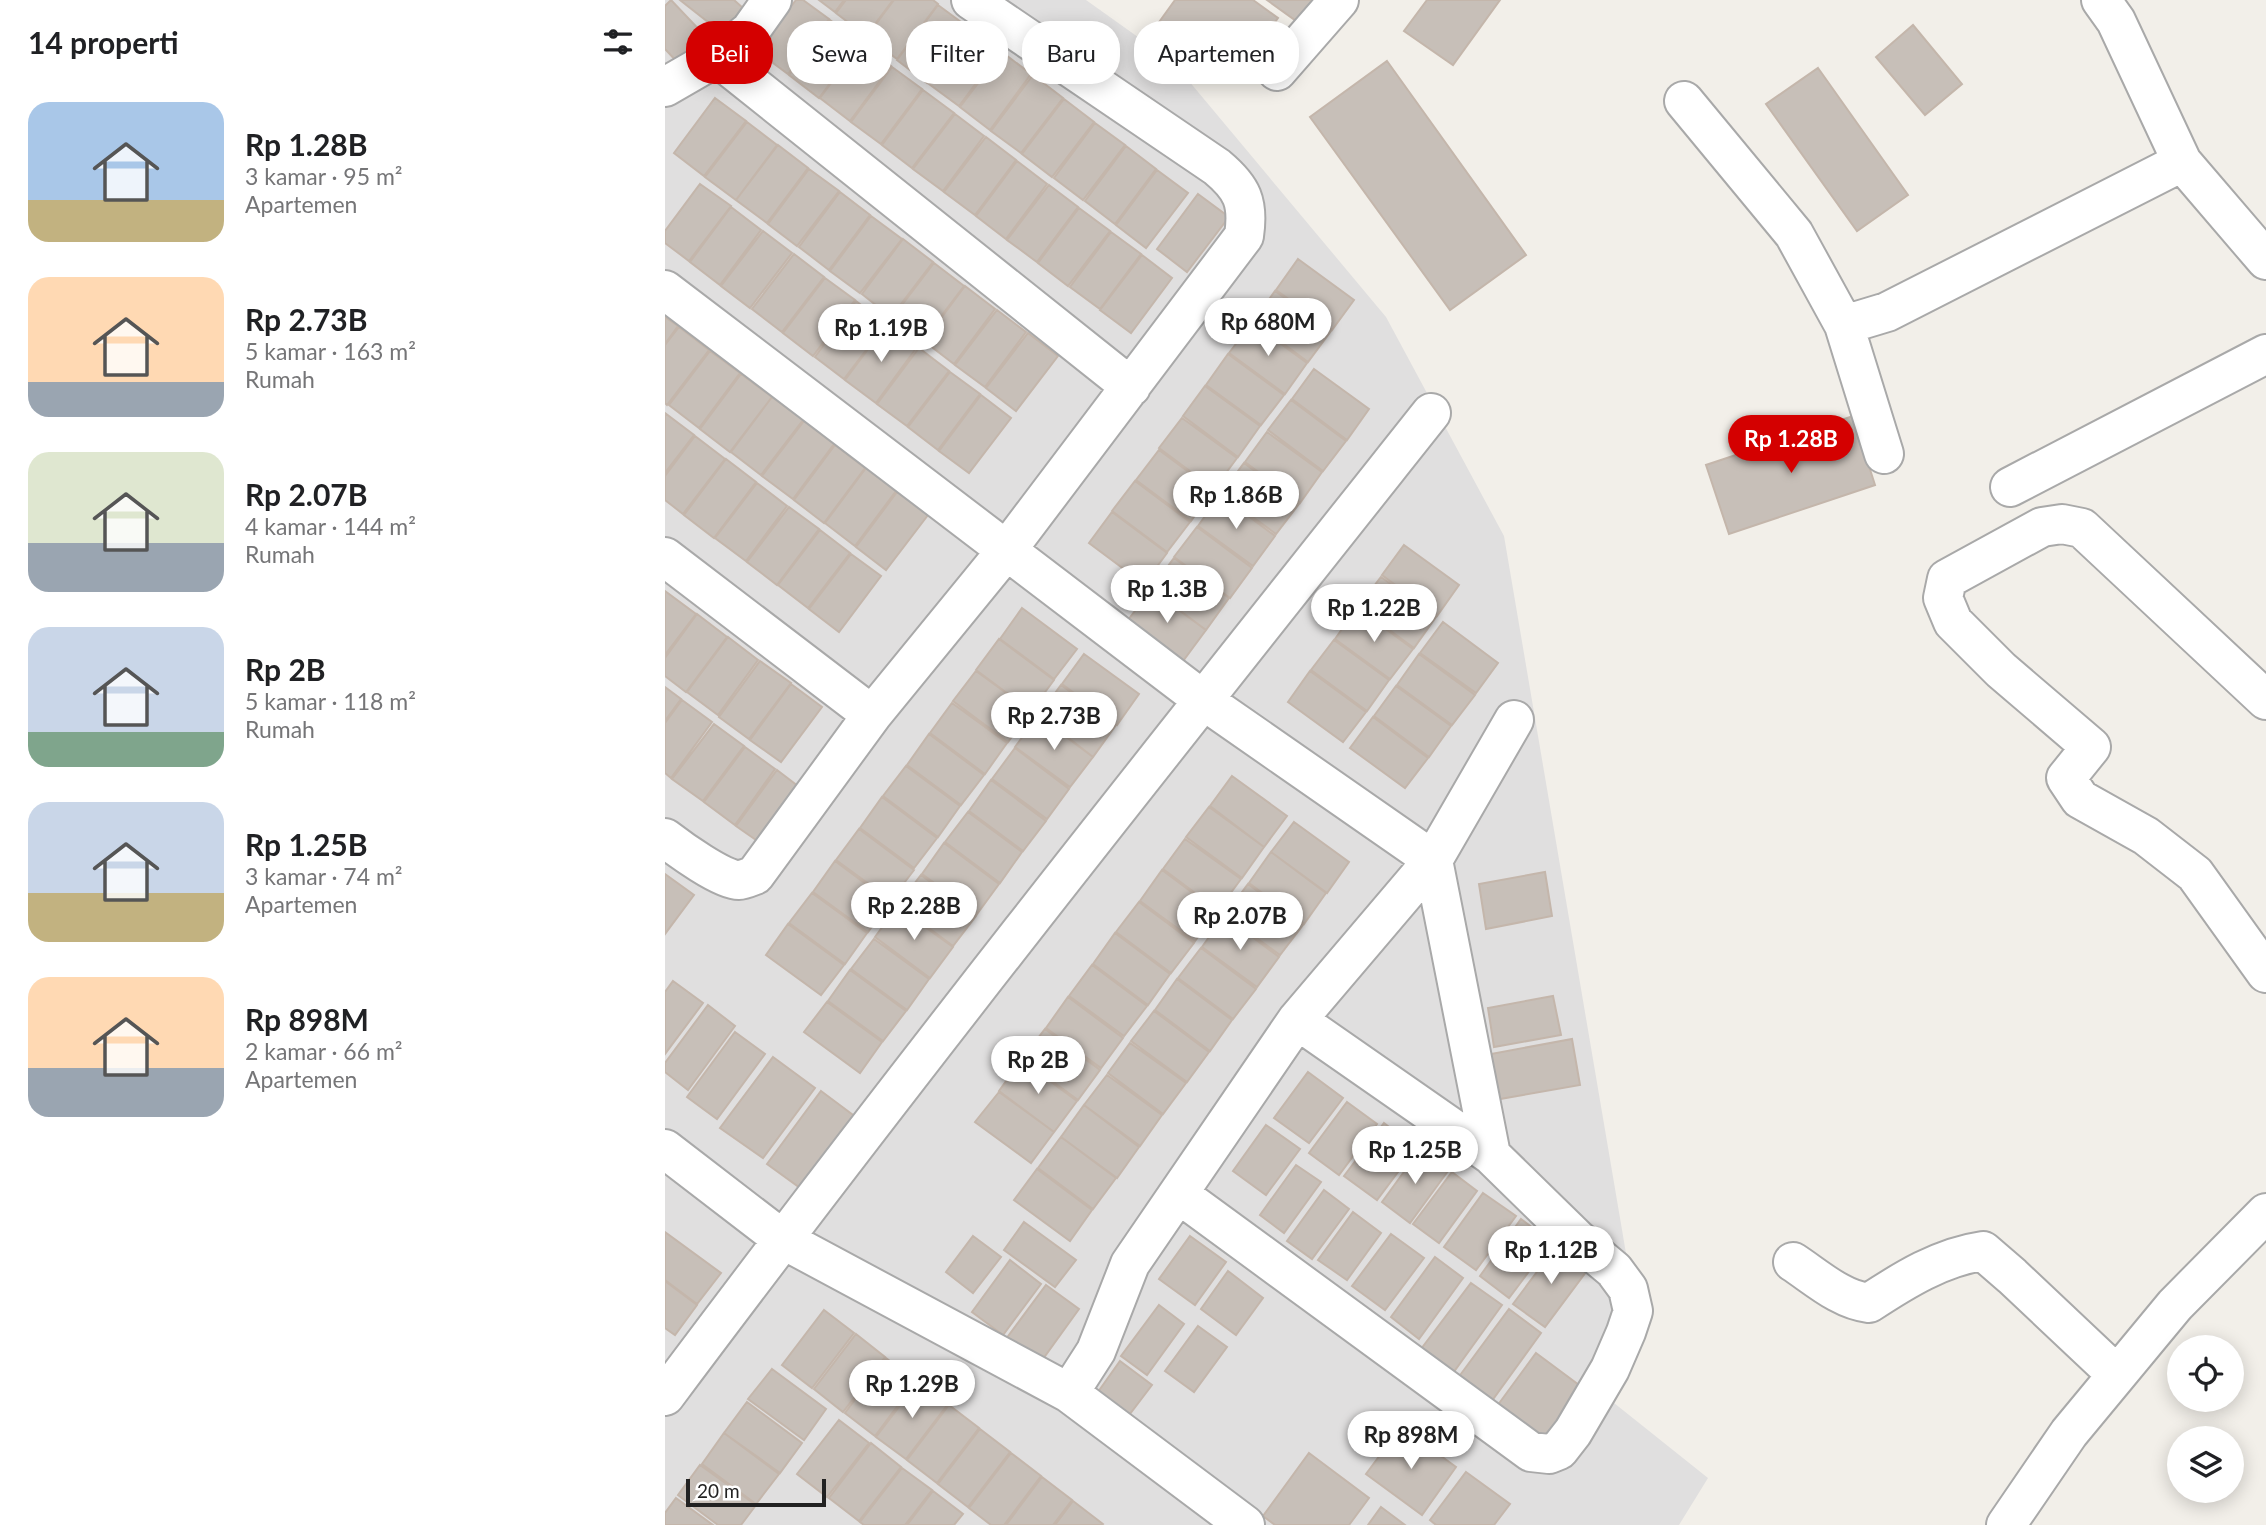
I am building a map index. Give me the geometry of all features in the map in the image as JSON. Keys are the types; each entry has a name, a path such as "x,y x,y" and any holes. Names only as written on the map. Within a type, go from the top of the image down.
{"street":[{"path":"757,21 772,0"},
{"path":"665,838 725,877 739,880 755,875 873,715 1006,551 1244,236 1244,202 1235,182 1217,167 971,0"},
{"path":"1299,46 1339,0"},
{"path":"2101,0 2116,21 2182,162 2266,260"},
{"path":"665,87 686,75"},
{"path":"751,84 1131,387"},
{"path":"1684,101 1794,234 1844,325 1884,454"},
{"path":"1844,325 1887,312 2182,162"},
{"path":"665,290 1203,700 1433,860 1491,1155"},
{"path":"2010,487 2266,354"},
{"path":"665,1396 782,1239 1431,413"},
{"path":"2266,700 2082,528 2061,524 2042,527 1947,579 1943,598 1953,622 2001,670 2091,747 2066,778 2080,799 2145,836 2195,874 2266,973"},
{"path":"665,557 873,715"},
{"path":"1069,1393 1096,1351 1131,1264 1297,1020 1433,860 1514,720"},
{"path":"1180,1195 1531,1452 1549,1454 1559,1450 1579,1421 1610,1369 1633,1311 1627,1289 1614,1270 1577,1239 1491,1155 1297,1020"},
{"path":"665,1150 782,1239 1069,1393 1229,1521"},
{"path":"2006,1525 2069,1433 2175,1305 2266,1213"},
{"path":"1793,1262 1836,1291 1855,1300 1870,1303 1883,1292 1935,1266 1960,1255 1983,1251 2117,1375"}],"shaded area":[{"path":"665,0 1086,0 1115,21 1022,21 1022,84 1120,84 1120,24 1134,34 1134,84 1191,84 1386,317 1504,536 1628,1265 1609,1399 1708,1478 1679,1525 665,1525"}],"building":[{"path":"671,0 691,21 686,21 686,59 680,65 665,49 665,6"},
{"path":"680,0 734,0 743,8 732,21 707,21"},
{"path":"796,0 803,0 829,19 787,21 787,73 773,63 773,30"},
{"path":"819,0 844,0 835,12"},
{"path":"846,0 893,0 877,21 846,21 836,13"},
{"path":"894,0 933,0 938,4 925,21 906,21 906,47 897,59 892,55 892,21 878,21"},
{"path":"1175,0 1253,0 1278,18 1276,21 1160,21"},
{"path":"1267,0 1316,0 1299,23"},
{"path":"1427,0 1500,0 1453,65 1404,31"},
{"path":"938,5 960,21 926,21"},
{"path":"1913,25 1962,84 1925,115 1876,57"},
{"path":"906,48 906,67 897,60"},
{"path":"1008,57 1022,67 1024,84 990,130 960,107 978,84 1008,84"},
{"path":"1387,61 1526,255 1450,310 1310,117"},
{"path":"892,67 906,77 906,84 915,84 922,89 881,144 851,122 879,84 892,84"},
{"path":"1818,68 1908,195 1857,231 1766,104"},
{"path":"801,84 829,84 819,98"},
{"path":"830,84 878,84 850,121 820,98"},
{"path":"929,84 975,84 959,106"},
{"path":"1026,84 1045,84 1063,98 1021,153 991,131"},
{"path":"923,90 954,113 912,168 882,145"},
{"path":"715,98 746,121 704,176 674,153"},
{"path":"1064,99 1094,122 1052,177 1022,154"},
{"path":"955,114 984,136 943,191 913,169"},
{"path":"747,122 777,145 736,200 705,177"},
{"path":"1095,123 1125,145 1083,200 1054,178"},
{"path":"986,137 1016,160 975,215 944,192"},
{"path":"778,145 808,168 767,223 736,200"},
{"path":"1126,146 1156,169 1115,224 1085,201"},
{"path":"1017,161 1047,184 1006,239 976,216"},
{"path":"809,169 839,191 797,246 768,224"},
{"path":"1157,170 1188,193 1146,248 1116,225"},
{"path":"700,184 731,206 689,261 665,243 665,231"},
{"path":"1049,185 1078,207 1037,262 1007,240"},
{"path":"840,192 870,215 829,270 799,247"},
{"path":"1198,194 1229,217 1187,272 1157,249"},
{"path":"731,207 761,230 720,285 690,262"},
{"path":"1079,208 1110,231 1068,286 1038,263"},
{"path":"871,216 902,239 860,293 830,271"},
{"path":"763,231 792,253 750,308 721,286"},
{"path":"1111,232 1141,254 1100,309 1070,287"},
{"path":"903,239 933,262 891,317 862,294"},
{"path":"794,254 824,277 782,332 752,309"},
{"path":"1142,255 1172,278 1131,333 1100,310"},
{"path":"1298,259 1354,300 1332,330 1276,290"},
{"path":"934,263 964,286 923,340 892,318"},
{"path":"825,278 855,300 813,356 783,333"},
{"path":"965,286 995,309 954,364 924,341"},
{"path":"1275,291 1331,331 1308,362 1253,321"},
{"path":"856,301 886,324 844,379 815,357"},
{"path":"997,310 1026,332 985,387 955,365"},
{"path":"665,317 678,326 665,344"},
{"path":"1252,323 1307,363 1285,394 1229,353"},
{"path":"887,324 917,347 876,403 845,380"},
{"path":"679,327 709,350 667,405 665,345"},
{"path":"1028,333 1058,356 1016,411 986,388"},
{"path":"919,348 949,371 907,426 877,404"},
{"path":"710,351 740,373 699,428 669,405"},
{"path":"1228,354 1284,395 1261,425 1206,385"},
{"path":"1314,369 1369,409 1347,440 1292,399"},
{"path":"950,372 980,394 938,450 908,427"},
{"path":"741,374 772,397 730,452 700,429"},
{"path":"1205,386 1260,426 1238,457 1183,416"},
{"path":"981,395 1011,418 969,473 939,451"},
{"path":"772,397 803,420 761,475 731,452"},
{"path":"1291,400 1346,441 1323,471 1268,430"},
{"path":"665,413 694,435 665,473"},
{"path":"1853,416 1875,485 1729,534 1706,465"},
{"path":"1182,418 1237,458 1214,489 1159,448"},
{"path":"804,421 834,444 793,499 762,476"},
{"path":"1267,432 1322,472 1300,503 1245,462"},
{"path":"695,436 725,459 683,514 665,500 665,476"},
{"path":"835,445 865,468 824,523 794,500"},
{"path":"1159,450 1213,490 1191,521 1136,480"},
{"path":"726,459 756,482 714,538 684,515"},
{"path":"1244,463 1299,504 1276,534 1221,494"},
{"path":"866,468 896,491 855,546 825,523"},
{"path":"1135,481 1190,522 1167,552 1112,511"},
{"path":"757,483 787,506 746,561 715,538"},
{"path":"897,492 928,515 886,570 856,547"},
{"path":"1220,495 1275,536 1253,566 1198,526"},
{"path":"789,507 819,529 777,585 747,562"},
{"path":"1112,512 1167,553 1144,584 1089,543"},
{"path":"1197,527 1252,568 1230,598 1174,557"},
{"path":"820,530 850,553 808,608 778,585"},
{"path":"1404,545 1459,585 1437,616 1382,575"},
{"path":"851,554 881,576 839,632 809,609"},
{"path":"1174,558 1229,598 1206,630 1151,589"},
{"path":"1381,577 1436,617 1414,648 1358,607"},
{"path":"1151,590 1206,630 1183,661 1128,620"},
{"path":"665,591 696,614 665,655"},
{"path":"1022,608 1077,649 1054,679 1000,639"},
{"path":"1357,608 1413,649 1390,679 1335,639"},
{"path":"697,614 727,637 686,692 665,676 665,658"},
{"path":"1443,622 1498,663 1476,693 1420,653"},
{"path":"728,637 758,660 718,715 687,692"},
{"path":"999,639 1054,680 1031,711 976,670"},
{"path":"1334,640 1389,680 1367,711 1311,670"},
{"path":"1084,654 1139,694 1117,725 1062,684"},
{"path":"1419,654 1475,695 1452,725 1397,685"},
{"path":"760,661 791,683 749,739 719,717"},
{"path":"976,671 1031,711 1008,742 953,701"},
{"path":"1310,671 1366,712 1343,742 1288,702"},
{"path":"791,684 822,707 781,762 750,740"},
{"path":"1061,685 1116,725 1093,757 1039,715"},
{"path":"1396,686 1451,726 1429,757 1374,716"},
{"path":"665,687 681,699 665,721"},
{"path":"682,700 712,722 671,778 665,773 665,723"},
{"path":"952,703 1007,743 985,774 930,733"},
{"path":"1038,716 1093,757 1070,787 1015,747"},
{"path":"1373,717 1428,758 1405,788 1350,748"},
{"path":"714,724 744,746 703,801 672,779"},
{"path":"929,734 984,775 961,805 907,765"},
{"path":"745,747 775,769 735,825 704,802"},
{"path":"1015,748 1069,789 1047,819 992,779"},
{"path":"906,766 960,806 938,837 883,796"},
{"path":"777,770 807,793 766,847 736,826"},
{"path":"1232,776 1287,816 1264,847 1210,806"},
{"path":"991,780 1046,821 1023,851 969,811"},
{"path":"882,797 937,838 914,868 860,828"},
{"path":"1209,807 1264,847 1242,878 1186,837"},
{"path":"968,812 1022,852 1000,883 945,842"},
{"path":"1294,822 1349,862 1327,893 1271,852"},
{"path":"859,829 914,870 891,900 836,860"},
{"path":"1185,839 1241,879 1218,910 1163,869"},
{"path":"944,843 999,884 977,914 922,874"},
{"path":"1271,852 1326,893 1304,924 1249,883"},
{"path":"835,861 890,902 868,932 813,892"},
{"path":"1162,870 1217,911 1195,941 1140,901"},
{"path":"1545,872 1552,916 1486,929 1479,884"},
{"path":"665,874 694,895 665,934"},
{"path":"921,875 976,916 953,946 898,905"},
{"path":"1248,884 1303,925 1280,955 1225,915"},
{"path":"812,893 867,933 845,964 789,923"},
{"path":"1139,902 1194,943 1171,973 1116,932"},
{"path":"897,907 953,947 930,978 875,937"},
{"path":"1224,916 1279,957 1257,987 1202,947"},
{"path":"788,924 844,965 821,995 766,955"},
{"path":"1115,933 1170,974 1148,1005 1093,964"},
{"path":"874,939 929,979 907,1010 851,969"},
{"path":"1201,948 1256,989 1233,1019 1178,978"},
{"path":"1092,965 1147,1006 1124,1036 1069,996"},
{"path":"850,970 906,1011 883,1041 828,1001"},
{"path":"1177,979 1232,1020 1210,1051 1155,1010"},
{"path":"673,981 703,1003 665,1054 665,992"},
{"path":"1553,996 1561,1035 1494,1047 1488,1008"},
{"path":"1068,997 1123,1038 1101,1068 1046,1028"},
{"path":"827,1002 882,1042 860,1073 804,1032"},
{"path":"708,1005 735,1026 688,1090 665,1072 665,1063"},
{"path":"1154,1011 1209,1052 1187,1082 1131,1041"},
{"path":"1045,1029 1100,1070 1078,1100 1022,1059"},
{"path":"735,1032 765,1054 717,1119 687,1097"},
{"path":"1572,1039 1580,1085 1500,1099 1491,1054"},
{"path":"1130,1043 1186,1083 1163,1114 1108,1073"},
{"path":"773,1057 815,1088 763,1158 720,1128"},
{"path":"1021,1060 1077,1101 1054,1132 999,1091"},
{"path":"1308,1072 1343,1098 1309,1143 1274,1118"},
{"path":"1107,1075 1162,1115 1140,1146 1084,1105"},
{"path":"821,1091 857,1118 803,1190 767,1164"},
{"path":"999,1092 1054,1132 1031,1163 975,1122"},
{"path":"1347,1102 1377,1124 1339,1175 1309,1153"},
{"path":"1084,1105 1139,1147 1117,1178 1061,1137"},
{"path":"1384,1123 1416,1148 1377,1200 1344,1176"},
{"path":"1266,1125 1300,1149 1266,1195 1233,1171"},
{"path":"1061,1137 1116,1178 1093,1209 1038,1168"},
{"path":"1420,1150 1448,1171 1410,1223 1382,1202"},
{"path":"1296,1165 1321,1182 1284,1233 1260,1215"},
{"path":"1037,1169 1092,1210 1070,1241 1014,1200"},
{"path":"1452,1172 1477,1191 1439,1243 1413,1224"},
{"path":"1324,1190 1349,1209 1312,1259 1287,1241"},
{"path":"1483,1193 1516,1216 1476,1270 1444,1247"},
{"path":"1353,1212 1381,1233 1347,1280 1318,1260"},
{"path":"1521,1219 1551,1242 1509,1298 1480,1276"},
{"path":"1024,1222 1076,1260 1055,1287 1004,1250"},
{"path":"665,1232 721,1273 697,1304 665,1280"},
{"path":"1391,1234 1424,1258 1385,1310 1352,1286"},
{"path":"973,1236 1001,1257 973,1293 946,1272"},
{"path":"1190,1236 1226,1262 1195,1305 1159,1279"},
{"path":"1557,1245 1589,1268 1545,1327 1513,1304"},
{"path":"1435,1257 1463,1278 1419,1339 1391,1317"},
{"path":"1010,1260 1041,1284 1003,1335 972,1312"},
{"path":"1228,1271 1263,1298 1236,1335 1201,1309"},
{"path":"665,1281 697,1305 675,1335 665,1328"},
{"path":"1471,1283 1502,1305 1453,1373 1421,1349"},
{"path":"1046,1285 1079,1309 1040,1363 1006,1339"},
{"path":"1159,1305 1184,1324 1147,1375 1121,1356"},
{"path":"1509,1309 1541,1333 1491,1402 1458,1378"},
{"path":"824,1310 854,1333 812,1388 782,1365"},
{"path":"1198,1326 1227,1347 1194,1392 1165,1371"},
{"path":"856,1334 885,1357 843,1412 814,1389"},
{"path":"1536,1353 1583,1388 1539,1447 1492,1413"},
{"path":"886,1358 916,1381 875,1436 845,1413"},
{"path":"1120,1361 1152,1385 1123,1423 1093,1399"},
{"path":"772,1369 826,1409 804,1440 748,1399"},
{"path":"918,1382 948,1404 906,1459 876,1437"},
{"path":"747,1402 802,1443 780,1473 724,1433"},
{"path":"949,1405 979,1428 937,1483 907,1460"},
{"path":"839,1420 869,1443 827,1497 797,1474"},
{"path":"1401,1427 1456,1467 1422,1515 1366,1474"},
{"path":"980,1429 1010,1452 968,1507 938,1484"},
{"path":"724,1433 779,1474 756,1504 702,1464"},
{"path":"871,1443 901,1467 859,1521 829,1498"},
{"path":"1011,1453 1041,1476 1004,1525 991,1525 969,1508"},
{"path":"1309,1453 1369,1498 1349,1525 1275,1525 1263,1516"},
{"path":"700,1465 756,1505 741,1525 718,1525 678,1495"},
{"path":"902,1468 932,1490 905,1525 864,1525 860,1522"},
{"path":"1466,1472 1510,1504 1494,1525 1436,1525 1430,1520"},
{"path":"1042,1477 1072,1500 1053,1525 1006,1525"},
{"path":"933,1491 963,1514 954,1525 907,1525"},
{"path":"676,1498 713,1525 665,1525 665,1513"},
{"path":"1073,1501 1103,1524 1055,1525"},
{"path":"1381,1507 1405,1525 1368,1525"}]}
